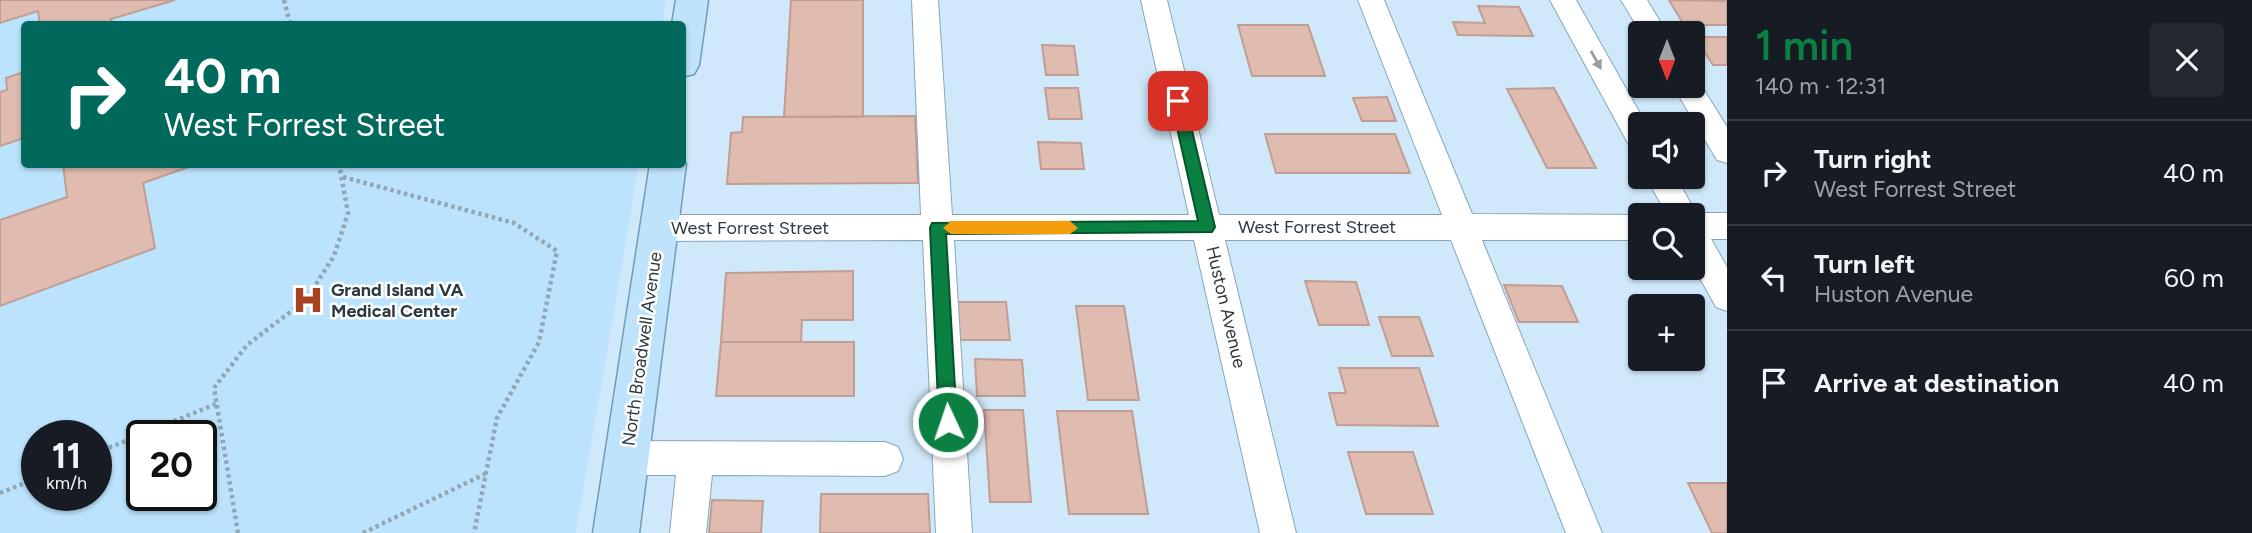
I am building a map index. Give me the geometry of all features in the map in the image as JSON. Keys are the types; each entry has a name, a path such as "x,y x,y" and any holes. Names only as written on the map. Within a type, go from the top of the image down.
{"main road":[{"path":"686,39 692,0"},
{"name":"North Broadwell Avenue","path":"616,533 667,168"}],"street":[{"path":"925,0 954,533"},
{"name":"Huston Avenue","path":"1154,0 1278,533"},
{"path":"1371,0 1584,533"},
{"path":"1563,0 1628,117"},
{"path":"1634,0 1647,21"},
{"path":"1693,98 1727,152"},
{"path":"1705,226 1727,226"},
{"name":"West Forrest Street","path":"659,228 1628,227"},
{"path":"1705,257 1727,297"},
{"path":"627,458 885,459"},
{"path":"688,533 696,459"}],"path":[{"path":"284,0 289,21"},
{"path":"238,533 214,388 247,345 306,300 334,256 348,213 340,168"},
{"path":"343,177 513,223 557,251 538,342 497,418 474,533"},
{"path":"112,446 216,404"},
{"path":"363,533 486,474"},
{"path":"0,493 21,484"}],"shaded area":[{"name":"Grand Island VA Medical Center","path":"0,0 666,0 662,21 21,21 21,168 638,168 576,533 0,533"}],"building":[{"path":"0,0 175,0 111,21 40,21 38,11 0,23"},
{"path":"791,0 863,0 863,117 784,117"},
{"path":"1669,0 1727,1 1727,25 1682,21"},
{"path":"1478,6 1519,7 1533,36 1458,35 1453,22 1485,23"},
{"path":"1238,25 1308,25 1325,76 1252,76"},
{"path":"1705,37 1727,37 1727,65 1713,65 1705,53"},
{"path":"1042,45 1074,46 1078,75 1046,75"},
{"path":"21,73 21,139 0,146 0,92 7,90 6,78"},
{"path":"1045,88 1078,88 1082,119 1049,119"},
{"path":"1554,88 1596,168 1547,168 1507,89"},
{"path":"1387,97 1396,121 1362,121 1353,98"},
{"path":"915,116 918,183 727,184 731,133 742,132 743,117"},
{"path":"1265,134 1395,134 1410,173 1276,173"},
{"path":"1038,142 1081,143 1084,169 1041,169"},
{"path":"63,168 186,168 143,183 155,248 0,306 0,220 67,197"},
{"path":"853,271 853,320 802,320 801,342 721,342 726,273"},
{"path":"1305,281 1356,282 1369,325 1319,325"},
{"path":"1504,285 1562,286 1578,322 1519,322"},
{"path":"955,302 1006,302 1010,340 957,340"},
{"path":"1076,306 1124,306 1139,400 1088,400"},
{"path":"1379,317 1419,317 1433,356 1392,356"},
{"path":"721,342 854,342 854,396 716,396"},
{"path":"975,359 1022,360 1025,396 977,396"},
{"path":"1339,368 1419,368 1438,426 1337,425 1329,393 1346,393"},
{"path":"984,410 1023,410 1031,502 990,502"},
{"path":"1057,411 1132,411 1148,514 1069,514"},
{"path":"1348,452 1413,452 1433,514 1366,514"},
{"path":"1688,483 1727,483 1727,533 1712,533"},
{"path":"821,494 928,494 930,533 820,533"},
{"path":"712,500 763,501 761,533 709,533"}],"slow traffic":[{"path":"951,228 1070,228"}],"place":[{"name":"Grand Island VA Medical Center","path":"308,300"}],"route":[{"path":"948,422 937,228 1207,227 1178,101"}]}
